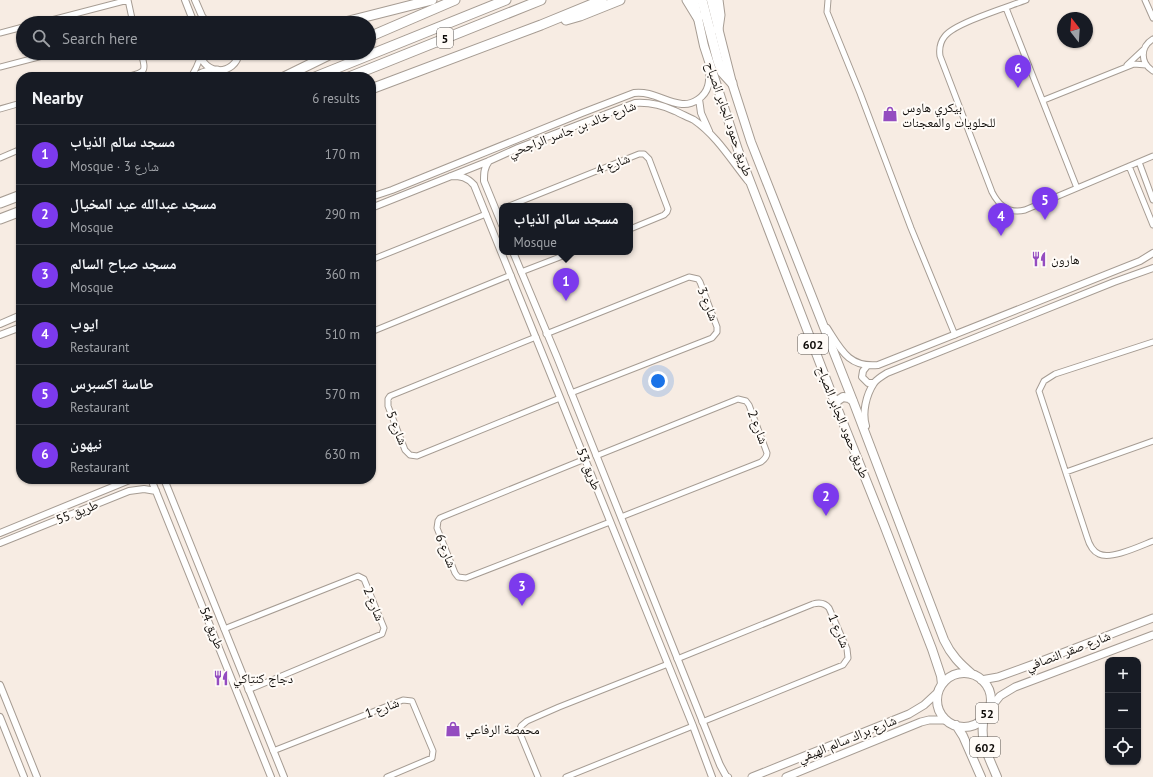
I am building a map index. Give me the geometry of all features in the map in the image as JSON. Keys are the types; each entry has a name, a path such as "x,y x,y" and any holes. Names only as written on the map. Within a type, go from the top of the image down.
{"highway":[{"path":"369,16 432,0"},
{"path":"376,34 455,0"},
{"name":"5","path":"376,52 506,0"},
{"name":"5","path":"361,72 541,0"},
{"path":"541,25 556,15 585,0"},
{"path":"376,87 541,25 602,0"},
{"path":"541,25 580,16 620,0"},
{"path":"687,0 698,18"},
{"path":"702,0 718,61 722,72 732,83"},
{"path":"718,0 720,16 718,29"},
{"path":"294,72 319,60"},
{"name":"5","path":"327,72 357,60"},
{"path":"0,203 16,197"},
{"path":"0,219 16,213"}],"main road":[{"name":"طريق حمود الجابر الصباح","path":"694,0 709,61 738,150 926,634 942,684"},
{"name":"طريق حمود الجابر الصباح","path":"711,0 732,83 751,142 853,401 944,640 951,654 972,674"},
{"path":"836,405 837,401 842,397 849,398 853,401"},
{"name":"شارع صقر النصافي","path":"981,680 998,677 1025,668 1153,618"},
{"name":"شارع صقر النصافي","path":"986,713 1000,696 1015,687 1153,635"},
{"path":"956,726 945,720 939,712 937,702 938,692 942,684 955,674 972,674"},
{"name":"52","path":"956,726 972,725 979,722 986,713 990,702 990,693 987,686 972,674"},
{"name":"شارع براك سالم الهيفي","path":"752,777 909,714 919,709 938,692"},
{"name":"602","path":"986,713 982,730 982,738 997,777"},
{"name":"شارع براك سالم الهيفي","path":"786,777 921,722 929,720 945,720"},
{"name":"602","path":"956,726 963,736 981,777"},
{"path":"864,732 868,740 866,745"}],"street":[{"path":"67,16 128,0 131,16"},
{"path":"185,0 191,16"},
{"path":"195,0 202,16"},
{"path":"828,0 827,12 860,93 911,228 955,335"},
{"path":"1026,0 951,30 942,39 939,51 997,202 1010,211 1021,212 1153,156"},
{"path":"1145,0 1153,18"},
{"path":"1006,8 1044,100 1077,188"},
{"path":"0,33 16,29"},
{"path":"1121,69 1133,60 1153,38"},
{"path":"1144,49 1143,60 1153,71"},
{"path":"0,67 27,60"},
{"path":"142,72 145,66 143,60"},
{"path":"194,72 198,60"},
{"path":"203,60 206,65 218,72"},
{"path":"202,72 218,72 224,70 233,65 237,60"},
{"path":"709,61 708,88 699,99 701,113 709,132"},
{"path":"1044,100 1134,64 1146,65"},
{"name":"شارع خالد بن جاسر الراجحي","path":"376,195 446,169 634,93 642,92 681,104 699,99"},
{"name":"شارع خالد بن جاسر الراجحي","path":"376,206 518,148 635,103 647,103 663,106 693,120 709,132 751,184"},
{"path":"0,108 16,104"},
{"path":"594,108 600,111 599,116 595,118"},
{"path":"0,158 16,151"},
{"name":"شارع 4","path":"516,203 639,154 644,154 649,159 668,209 664,215 633,228"},
{"path":"489,161 484,173 487,188 499,210"},
{"path":"1139,162 1153,200"},
{"path":"1129,166 1153,225"},
{"name":"طريق 53","path":"451,176 461,176 470,180 474,185 499,246"},
{"path":"477,192 482,186 487,188"},
{"path":"376,258 486,214"},
{"path":"817,311 843,352 850,359 858,364 867,366 878,365 1140,261 1153,253"},
{"name":"طريق 53","path":"503,255 710,768 712,777"},
{"name":"طريق 53","path":"514,255 572,393 702,722 720,765 728,777"},
{"path":"521,272 565,255"},
{"path":"884,483 877,455 864,420 866,400 874,383 887,374 908,364 1153,268"},
{"path":"376,330 511,275"},
{"name":"شارع 3","path":"546,334 689,277 698,279 700,282 718,327 717,332 712,338 572,393"},
{"path":"0,324 16,317"},
{"path":"0,335 16,329"},
{"name":"شارع 5","path":"536,337 390,396 388,399 388,406 406,450 410,455 417,456 560,398"},
{"path":"1153,342 1055,374 1044,380 1039,391 1086,537 1093,550 1105,556 1113,555 1153,541"},
{"path":"546,361 553,364 557,357"},
{"path":"867,366 863,371 862,377 868,383 874,383"},
{"path":"552,377 555,370 563,371"},
{"name":"شارع 2","path":"596,456 738,399 743,399 749,405 767,452 765,459 761,462 621,517"},
{"path":"1066,472 1153,441"},
{"name":"شارع 6","path":"585,459 440,518 437,528 455,573 458,577 466,578 610,522"},
{"name":"طريق 55","path":"0,533 119,484"},
{"path":"129,491 130,484"},
{"name":"طريق 54","path":"153,484 271,777"},
{"name":"طريق 54","path":"166,484 284,777"},
{"name":"طريق 55","path":"0,543 129,491 144,488 156,491"},
{"name":"شارع 2","path":"224,629 358,576 364,579 384,628 382,634 248,690"},
{"name":"شارع 1","path":"677,659 819,602 830,608 847,649 848,658 843,665 702,722"},
{"path":"649,616 655,617 658,612"},
{"path":"654,630 658,625 664,626"},
{"path":"223,656 225,658 230,657 233,652"},
{"path":"538,777 520,731 521,726 527,721 558,707 668,664"},
{"path":"229,671 231,666 239,666"},
{"path":"0,685 37,777"},
{"name":"شارع 1","path":"273,751 403,700 412,701 433,751 432,758 386,777"},
{"path":"0,717 24,777"},
{"path":"566,777 693,726"},
{"path":"0,735 9,740"},
{"path":"710,768 715,768 720,765"}],"place":[{"name":"نيهون","path":"1018,88"},
{"name":"بيكري هاوس للحلويات والمعجنات","path":"890,114"},
{"name":"طاسة اكسبرس","path":"1045,220"},
{"name":"ايوب","path":"1001,236"},
{"name":"هارون","path":"1039,259"},
{"name":"مسجد سالم الذياب","path":"566,301"},
{"name":"مسجد عبدالله عيد المخيال","path":"826,516"},
{"name":"مسجد صباح السالم","path":"522,606"},
{"name":"دجاج كنتاكي","path":"221,678"},
{"name":"محمصة الرفاعي","path":"453,729"}]}
